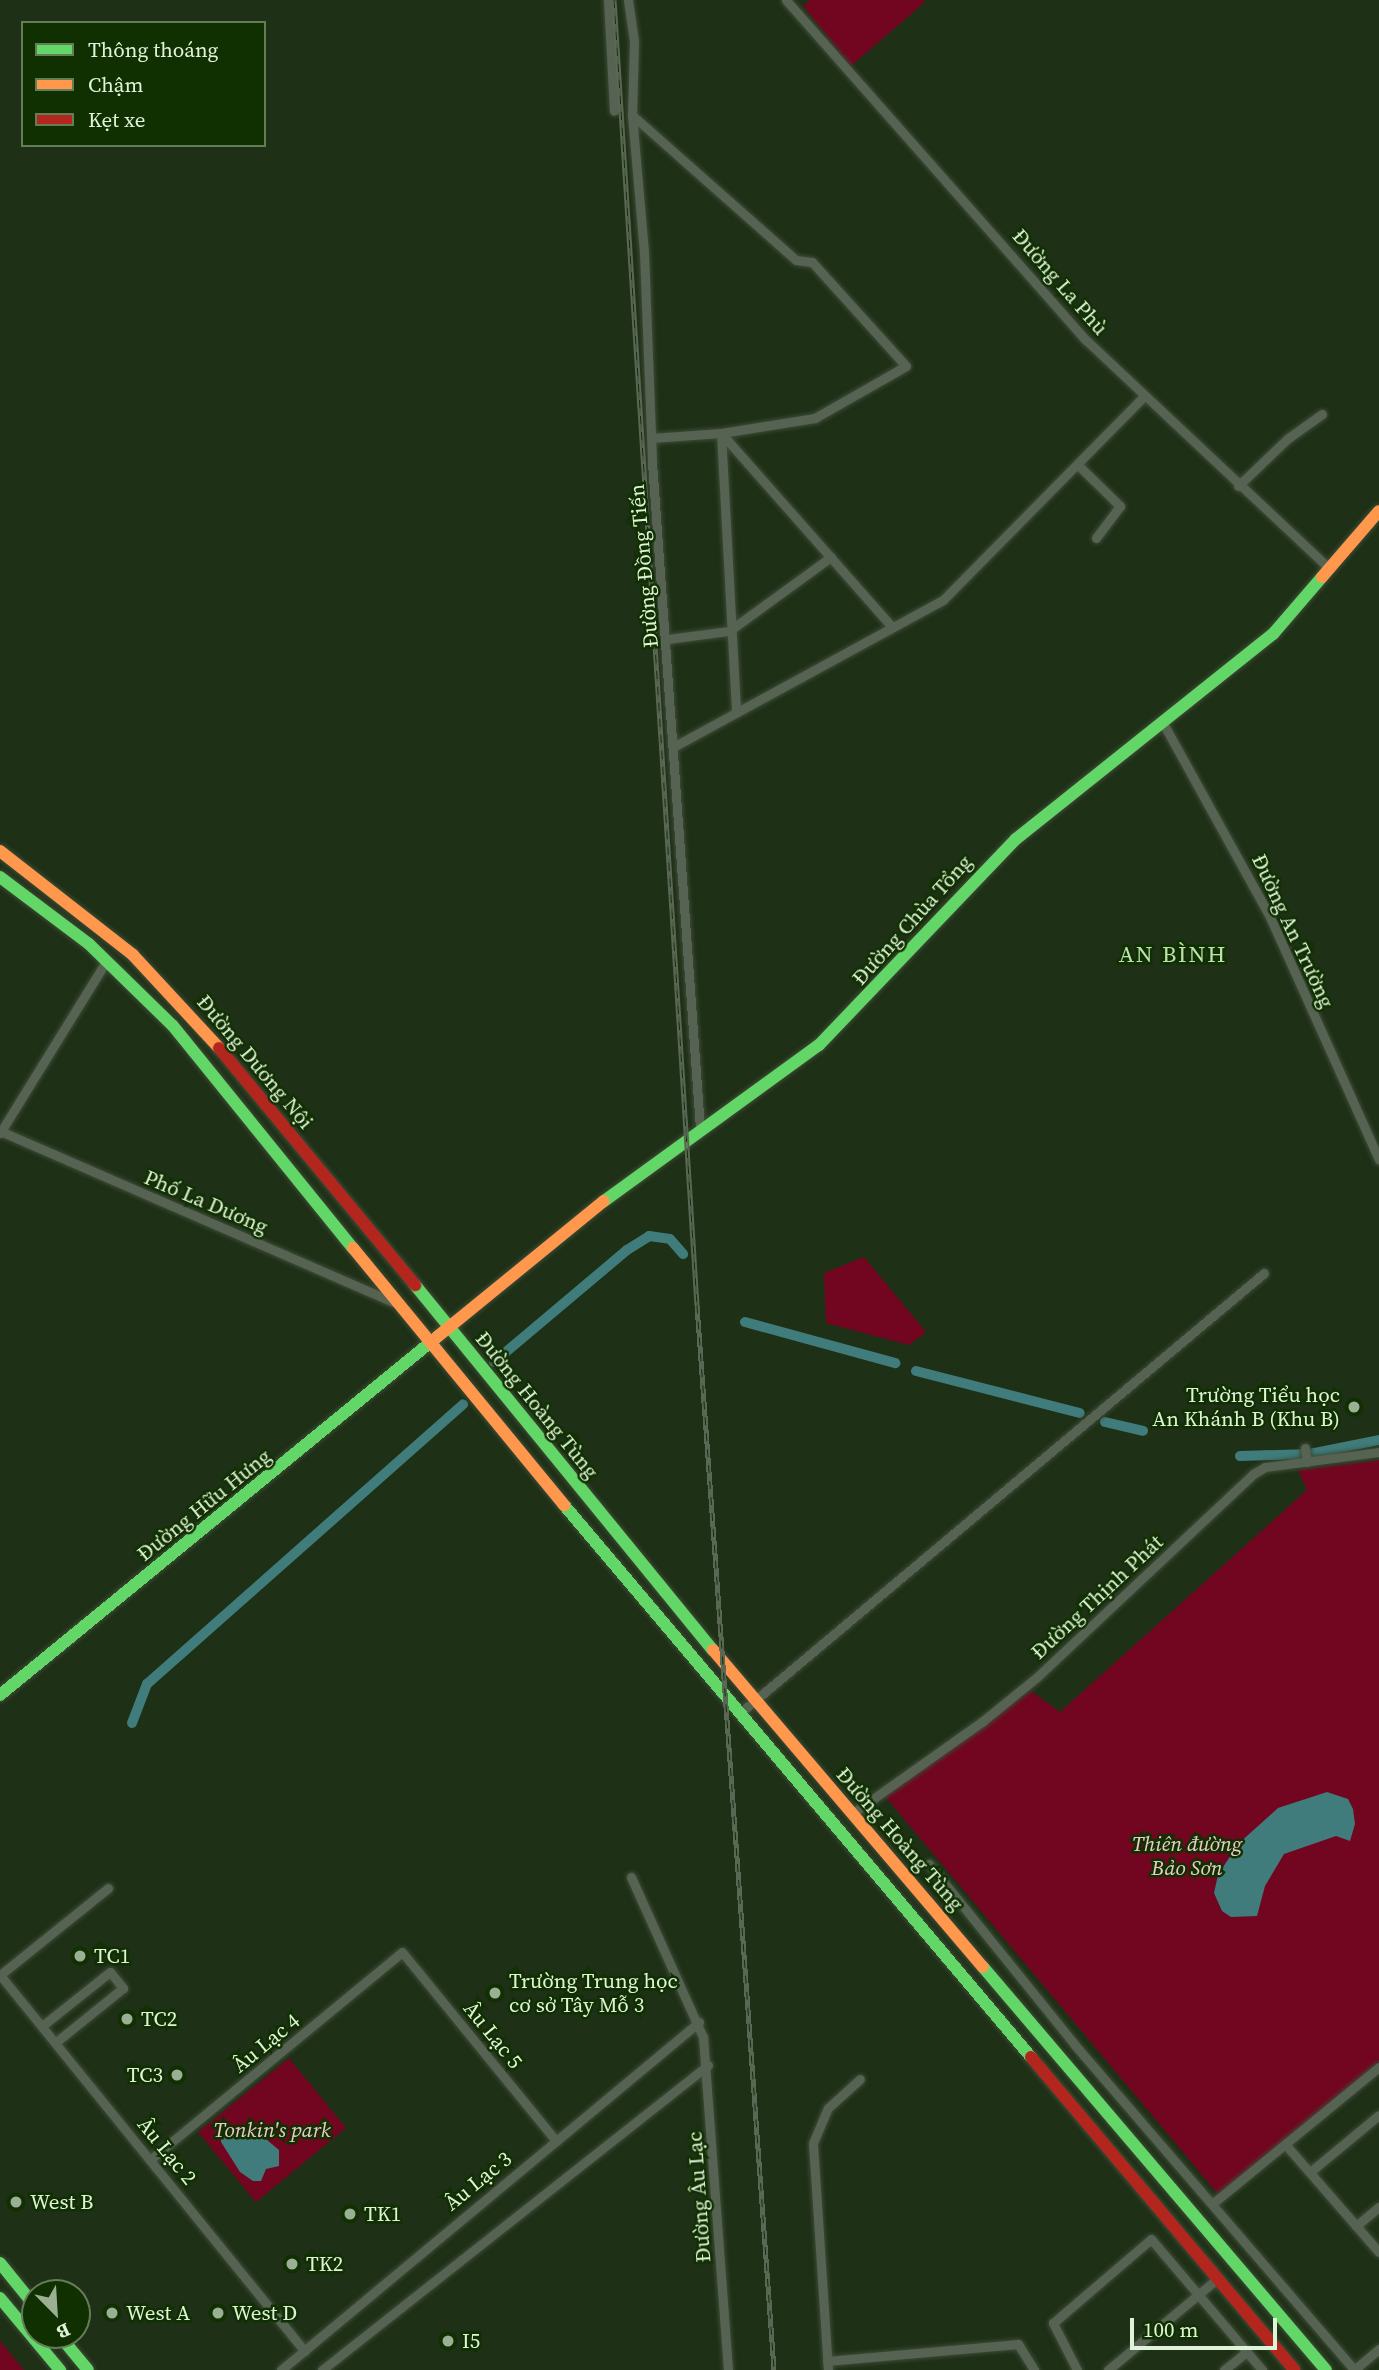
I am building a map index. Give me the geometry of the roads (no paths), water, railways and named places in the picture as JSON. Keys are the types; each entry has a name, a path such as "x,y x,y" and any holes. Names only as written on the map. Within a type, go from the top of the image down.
{"main road":[{"name":"Đường Chùa Tổng","path":"451,1329 622,1186 819,1045 1016,839 1273,634 1379,511"},
{"name":"Đường Dương Nội","path":"0,851 119,943 238,1069 451,1329"},
{"name":"Đường Dương Nội","path":"0,877 107,960 173,1026 432,1345"},
{"path":"107,960 119,943"},
{"name":"Đường Hữu Hưng","path":"0,1695 451,1329"},
{"name":"Đường Hoàng Tùng","path":"451,1329 756,1700 1326,2370"},
{"name":"Đường Hoàng Tùng","path":"432,1345 1295,2370"},
{"path":"895,1898 913,1882"},
{"path":"1021,2047 1039,2031"},
{"path":"0,2263 21,2289"},
{"path":"0,2298 60,2370"},
{"path":"71,2349 88,2370"}],"street":[{"path":"607,0 614,111"},
{"name":"Đường Đồng Tiến","path":"628,0 634,41 632,115 644,252 651,438 668,639 701,1129"},
{"name":"Đường La Phù","path":"786,0 1034,282 1143,397 1328,567"},
{"path":"632,115 796,260 812,262 906,366 815,418 721,433 651,438"},
{"path":"675,746 955,591 1143,397"},
{"path":"1238,486 1287,439 1322,414"},
{"path":"721,433 892,627"},
{"path":"721,433 729,631 736,713"},
{"path":"1078,466 1120,506 1096,538"},
{"path":"668,639 729,631 831,557"},
{"name":"Đường An Trường","path":"1163,723 1270,918 1375,1140 1379,1160"},
{"path":"0,1132 107,960"},
{"name":"Phố La Dương","path":"0,1132 400,1305"},
{"path":"740,1713 1264,1273"},
{"name":"Đường Thịnh Phát","path":"853,1812 983,1721 1037,1677 1253,1474 1265,1467 1306,1455 1379,1452"},
{"path":"929,1864 1071,2039 1354,2370 1379,2349"},
{"name":"Đường Âu Lạc","path":"631,1877 699,2022 708,2065 728,2370"},
{"path":"0,1975 108,1888"},
{"name":"Âu Lạc 5","path":"402,1952 556,2141"},
{"name":"Âu Lạc 4","path":"151,2160 402,1952"},
{"path":"42,2026 110,1972 123,1988 56,2042"},
{"name":"Âu Lạc 2","path":"0,1975 304,2351"},
{"name":"Âu Lạc 3","path":"281,2370 699,2022"},
{"path":"1056,2052 1071,2039"},
{"path":"322,2370 708,2065"},
{"path":"1212,2204 1379,2067"},
{"path":"860,2079 828,2108 813,2143 827,2366 1018,2344 1034,2370"},
{"path":"1310,2172 1379,2115"},
{"path":"1285,2144 1379,2252"},
{"path":"1356,2227 1379,2207"},
{"path":"1077,2370 1053,2323 1151,2239 1262,2370"},
{"path":"1108,2370 1218,2278"},
{"path":"1224,2370 1246,2352"}],"water":[{"path":"1327,1792 1348,1799 1353,1809 1355,1824 1350,1841 1336,1836 1284,1854 1265,1886 1257,1916 1231,1917 1222,1911 1214,1893 1218,1875 1238,1844 1278,1808"},
{"path":"233,2127 246,2137 260,2134 279,2150 279,2166 266,2169 261,2181 253,2181 240,2172 221,2142 221,2137"}],"waterway":[{"path":"494,1362 627,1250 649,1236 670,1239 683,1254"},
{"path":"745,1322 895,1363"},
{"path":"916,1371 1080,1413"},
{"path":"132,1723 147,1684 463,1404"},
{"path":"1105,1422 1143,1431"},
{"path":"1240,1456 1310,1454 1379,1440"}],"railway":[{"path":"614,0 697,1305 774,2370"}],"place":[{"name":"Trường Tiểu học An Khánh B (Khu B)","path":"1354,1407"},
{"name":"TC1","path":"80,1956"},
{"name":"Trường Trung học cơ sở Tây Mỗ 3","path":"495,1993"},
{"name":"TC2","path":"127,2019"},
{"name":"TC3","path":"177,2075"},
{"name":"West B","path":"16,2202"},
{"name":"TK1","path":"350,2214"},
{"name":"TK2","path":"292,2264"},
{"name":"West A","path":"112,2313"},
{"name":"West D","path":"218,2313"},
{"name":"I5","path":"448,2341"}],"district":[{"name":"AN BÌNH","path":"1173,954"}],"park label":[{"name":"Thiên đường Bảo Sơn","path":"1187,1856"},
{"name":"Tonkin's park","path":"272,2130"}]}
